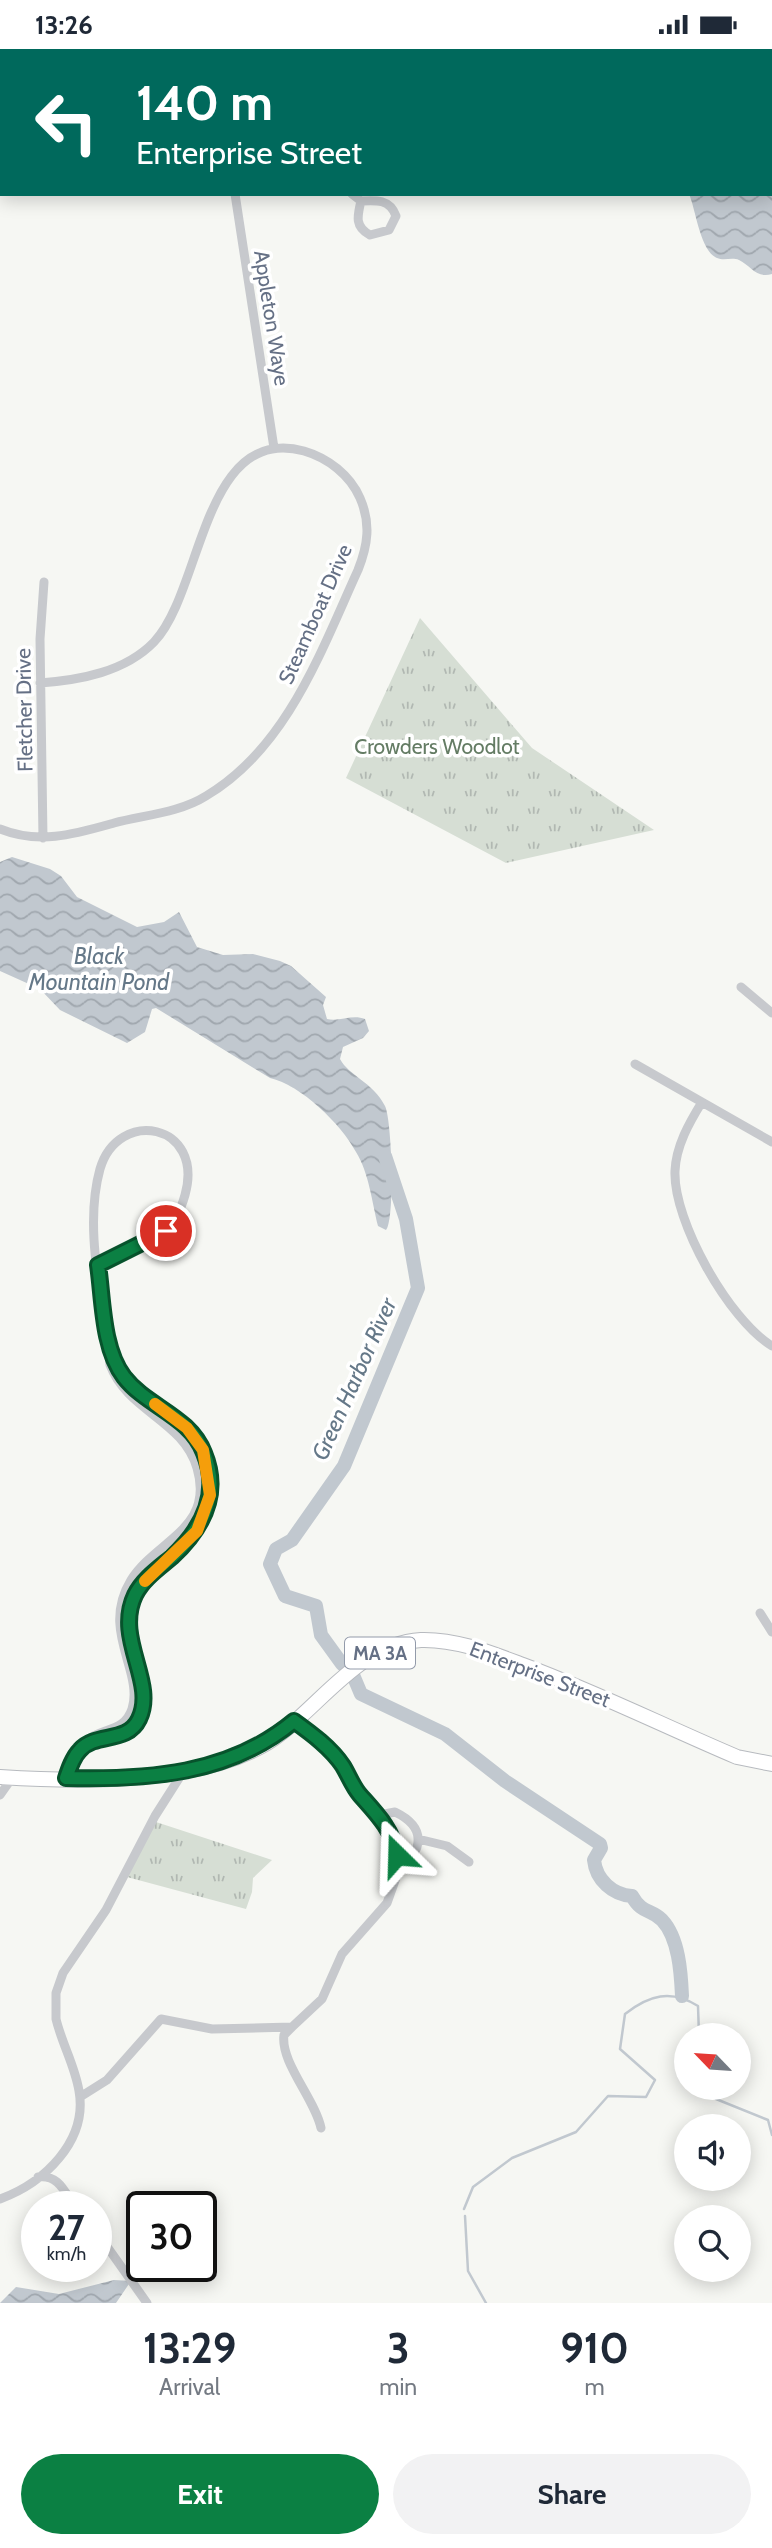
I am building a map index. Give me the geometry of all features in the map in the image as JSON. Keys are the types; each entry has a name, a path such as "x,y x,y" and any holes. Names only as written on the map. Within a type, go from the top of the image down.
{"main road":[{"name":"Enterprise Street","path":"6,1778 183,1772 222,1763 258,1748 344,1678 376,1656 410,1642 440,1640 477,1649 534,1669 737,1757 772,1764"}],"street":[{"name":"Appleton Waye","path":"235,196 274,448"},
{"path":"355,196 361,201 381,200 394,210 395,222 389,230 370,236 362,230 357,215 361,201"},
{"path":"40,683 106,672 138,656 156,641 181,594 223,487 245,462 274,448"},
{"name":"Steamboat Drive","path":"43,838 65,836 177,808 204,797 247,763 294,705 361,562 366,543 367,517 359,495 346,477 323,458 298,449 274,448"},
{"name":"Fletcher Drive","path":"43,838 40,683 44,582"},
{"path":"0,829 43,838"},
{"path":"741,988 772,1013"},
{"path":"635,1065 772,1142"},
{"path":"702,1102 687,1128 677,1156 675,1171 679,1203 712,1278 729,1305 749,1328 772,1346"},
{"path":"66,1778 80,1750 93,1736 120,1727 133,1707 137,1688 120,1619 141,1567 173,1540 191,1520 198,1501 197,1468 181,1439 135,1402 117,1383 110,1365 93,1238 93,1211 105,1156 113,1146 132,1134 144,1130 166,1134 182,1148 187,1159 188,1185 180,1212 157,1238 98,1265"},
{"path":"105,1317 118,1367 123,1376 194,1435 208,1466 208,1506 197,1531 131,1591"},
{"path":"135,1402 144,1395"},
{"path":"197,1468 208,1466"},
{"path":"173,1540 180,1548"},
{"path":"760,1613 772,1632"},
{"path":"294,1721 334,1755 360,1795 379,1815 396,1845 397,1869 391,1894 381,1913 342,1954 322,1999 284,2035 284,2046 314,2105 321,2128"},
{"path":"0,2199 17,2193 38,2178 57,2161 74,2138 81,2115 80,2097 56,2019 54,2006 59,1982 106,1910 155,1816 183,1772"},
{"path":"0,1795 6,1778"},
{"path":"379,1815 395,1812 401,1815 412,1824 418,1839 414,1856 397,1869"},
{"path":"418,1839 447,1846 469,1862"},
{"path":"80,2097 107,2080 160,2018 212,2029 292,2027"},
{"path":"38,2178 49,2177 64,2191"},
{"path":"112,2254 147,2303"}],"green space":[{"name":"Crowders Woodlot","path":"420,618 532,748 654,830 506,863 346,778"},
{"path":"153,1821 272,1860 253,1878 252,1892 246,1909 127,1877"}],"water":[{"path":"690,196 772,196 772,274 762,275 739,260 717,258 711,254 703,239"},
{"name":"Black Mountain Pond","path":"12,857 50,869 61,876 77,897 137,927 164,922 179,912 197,947 223,955 253,954 280,961 291,966 326,997 323,1005 327,1019 365,1019 369,1031 363,1038 343,1047 340,1059 374,1091 385,1106 391,1149 391,1208 386,1230 378,1226 364,1169 349,1141 330,1118 307,1097 270,1078 156,1008 152,1009 145,1032 127,1043 60,1010 40,989 0,971 0,862"},
{"path":"112,2281 130,2282 116,2303 0,2303 16,2287 59,2294"}],"waterway":[{"name":"Green Harbor River","path":"342,1664 321,1635 316,1606 285,1596 270,1564 276,1549 292,1540 344,1466 418,1288 406,1219 385,1156"},
{"name":"Green Harbor River","path":"353,1675 361,1694 445,1734 505,1781 600,1844 601,1848 594,1860 602,1880 618,1893 632,1896 639,1906 658,1917 668,1927 678,1956 682,1996"},
{"path":"464,2209 473,2187 512,2158 576,2132 608,2096 646,2097 655,2080 620,2049 625,2014 652,1999 679,1997 698,2006 699,2023"},
{"path":"718,2100 768,2120 772,2135"},
{"path":"465,2216 468,2271 486,2303"}],"slow traffic":[{"path":"145,1581 197,1531 210,1495 207,1462 194,1435 155,1404"}],"route":[{"path":"166,1231 139,1247 98,1265 105,1317 114,1357 123,1376 135,1389 187,1428 203,1450 210,1478 208,1506 197,1531 142,1584 130,1609 129,1642 142,1687 143,1701 138,1721 128,1732 88,1744 80,1750 66,1778 153,1775 196,1770 258,1748 294,1721 314,1736 342,1765 360,1795 379,1815 396,1845 397,1855"}]}
